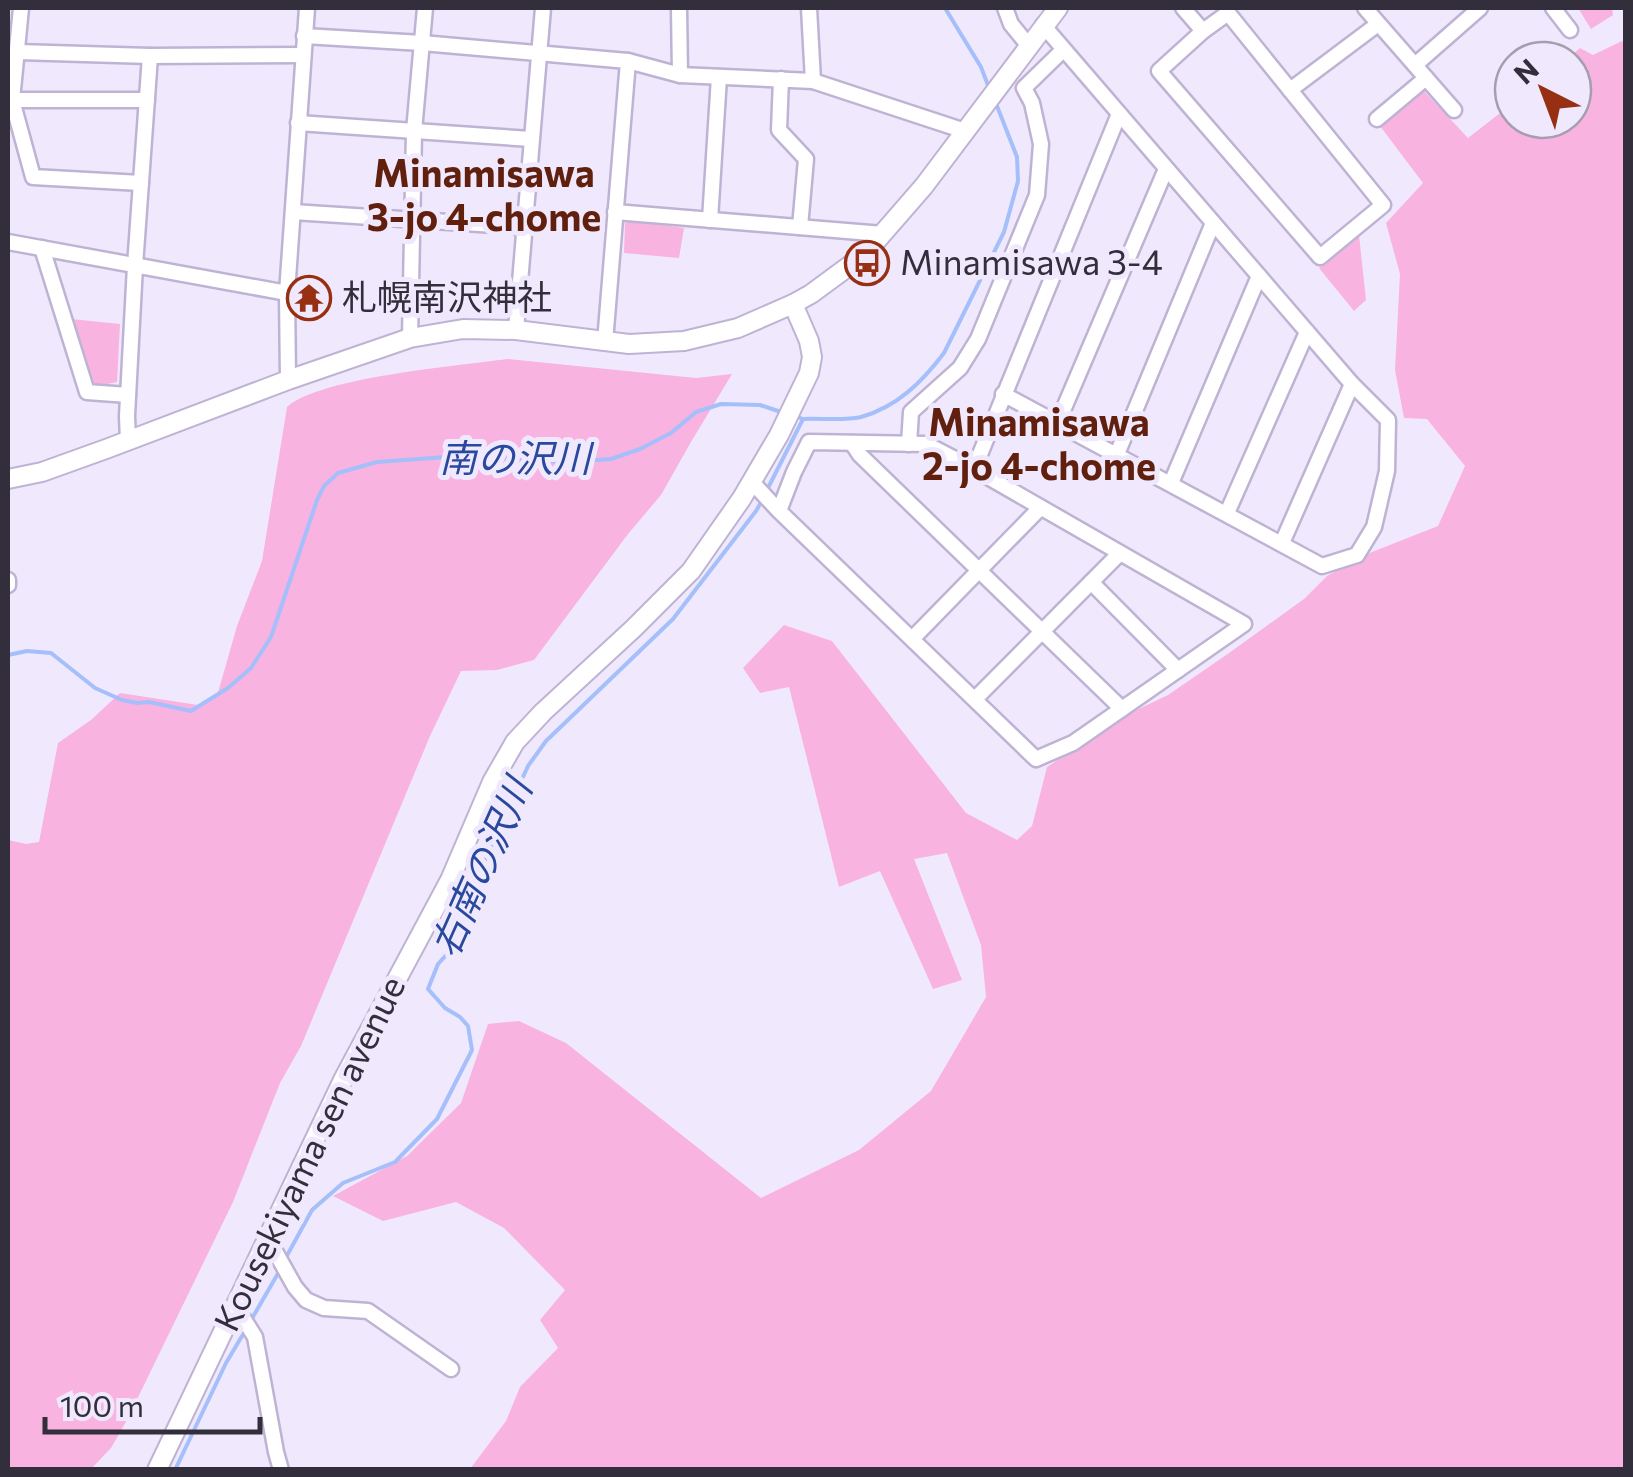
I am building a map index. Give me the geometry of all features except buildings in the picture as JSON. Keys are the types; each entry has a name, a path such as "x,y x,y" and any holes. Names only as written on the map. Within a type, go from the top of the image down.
{"street":[{"path":"21,8 12,100 33,176 141,183"},
{"path":"288,380 292,212 307,8"},
{"path":"410,338 414,131 425,8"},
{"path":"516,330 543,8"},
{"path":"680,8 680,75"},
{"path":"809,8 813,81"},
{"path":"1006,8 1023,52"},
{"path":"8,479 42,472 410,338 463,329 516,330 629,344 684,341 738,328 793,304 864,255 924,186 1058,8"},
{"path":"1183,8 1203,31"},
{"path":"1415,65 1480,8"},
{"path":"1553,8 1570,30"},
{"path":"1368,9 1454,110"},
{"path":"1228,13 1383,205 1320,257 1159,71 1203,31 1228,13"},
{"path":"1290,90 1378,24"},
{"path":"1003,394 1322,566 1357,555 1374,527 1387,470 1388,420 1352,384 1042,26"},
{"path":"304,36 628,61 680,75 813,81 965,131"},
{"path":"909,444 911,412 960,368 978,339 1037,195 1041,144 1032,103 1024,88 1064,50"},
{"path":"18,52 303,55"},
{"path":"128,441 150,56"},
{"path":"605,342 628,61"},
{"path":"710,220 719,77"},
{"path":"1377,119 1426,78"},
{"path":"781,80 779,130 806,159 800,227"},
{"path":"12,100 147,100"},
{"path":"974,469 1119,114"},
{"path":"298,123 532,139"},
{"path":"1058,422 1166,169"},
{"path":"292,212 524,227"},
{"path":"615,212 882,234"},
{"path":"1117,454 1213,223"},
{"path":"8,242 288,293"},
{"path":"42,248 87,392 128,395"},
{"path":"1171,483 1259,276"},
{"name":"Kousekiyama sen avenue","path":"156,1470 235,1306 271,1244 343,1080 450,880 492,782 515,742 690,571 752,482 779,435 809,373 812,357 793,304"},
{"path":"1227,513 1307,332"},
{"path":"1282,542 1352,384"},
{"path":"752,482 779,510 1036,759 1073,743 1244,624 926,444 809,442 779,510"},
{"path":"852,442 1122,709"},
{"path":"912,639 1040,508"},
{"path":"974,699 1120,554"},
{"path":"1091,582 1178,670"},
{"path":"271,1244 306,1300 324,1308 368,1312 450,1368"},
{"path":"235,1306 255,1336 281,1470"}],"shaded area":[{"path":"1578,8 1612,8 1613,15 1591,29"},
{"path":"1622,41 1626,47 1625,1469 470,1469 506,1421 520,1387 558,1348 540,1320 565,1290 504,1228 456,1202 383,1221 333,1196 407,1156 461,1103 488,1024 519,1021 566,1043 761,1198 859,1150 931,1091 986,997 981,945 947,853 914,859 962,980 933,989 880,871 839,887 789,687 760,693 743,668 784,625 832,641 966,813 1017,840 1032,826 1047,767 1126,715 1168,695 1304,599 1327,576 1372,552 1438,526 1465,466 1427,419 1404,418 1395,370 1400,274 1386,223 1423,183 1380,126 1423,90 1468,138 1493,119 1493,140 1593,140 1593,55"},
{"path":"625,223 684,228 679,258 624,253"},
{"path":"1359,235 1366,300 1354,311 1319,268"},
{"path":"71,319 120,324 117,382 93,387"},
{"path":"507,359 696,378 732,374 661,495 534,660 497,670 461,671 430,736 301,1046 280,1083 233,1202 111,1448 91,1469 8,1469 8,840 39,842 58,743 120,693 198,705 217,696 237,626 262,561 287,407 304,397 359,380"}],"waterway":[{"name":"南の沢川","path":"945,8 981,67 989,88"},
{"name":"南の沢川","path":"795,416 847,419 874,413 908,392 944,353 1004,232 1018,181 1017,157 995,101"},
{"name":"南の沢川","path":"8,655 27,651 51,653 95,688 122,700 191,711 251,668 271,637 317,500 324,486 338,473 377,462 460,456 566,462 611,459 640,449 671,433 696,412 721,404 760,405 781,412"},
{"name":"右南の沢川","path":"767,490 803,419"},
{"name":"右南の沢川","path":"284,1261 312,1210 343,1183 395,1162 437,1119 472,1050 468,1026 428,989 438,964 449,952 478,876 528,766 546,741 673,619 763,499"},
{"name":"右南の沢川","path":"250,1322 280,1270"},
{"name":"右南の沢川","path":"175,1470 245,1331"}],"place":[{"name":"Minamisawa 3-4","path":"867,263"},
{"name":"札幌南沢神社","path":"309,298"}],"district":[{"name":"Minamisawa 3-jo 4-chome","path":"484,196"},
{"name":"Minamisawa 2-jo 4-chome","path":"1039,444"}]}
